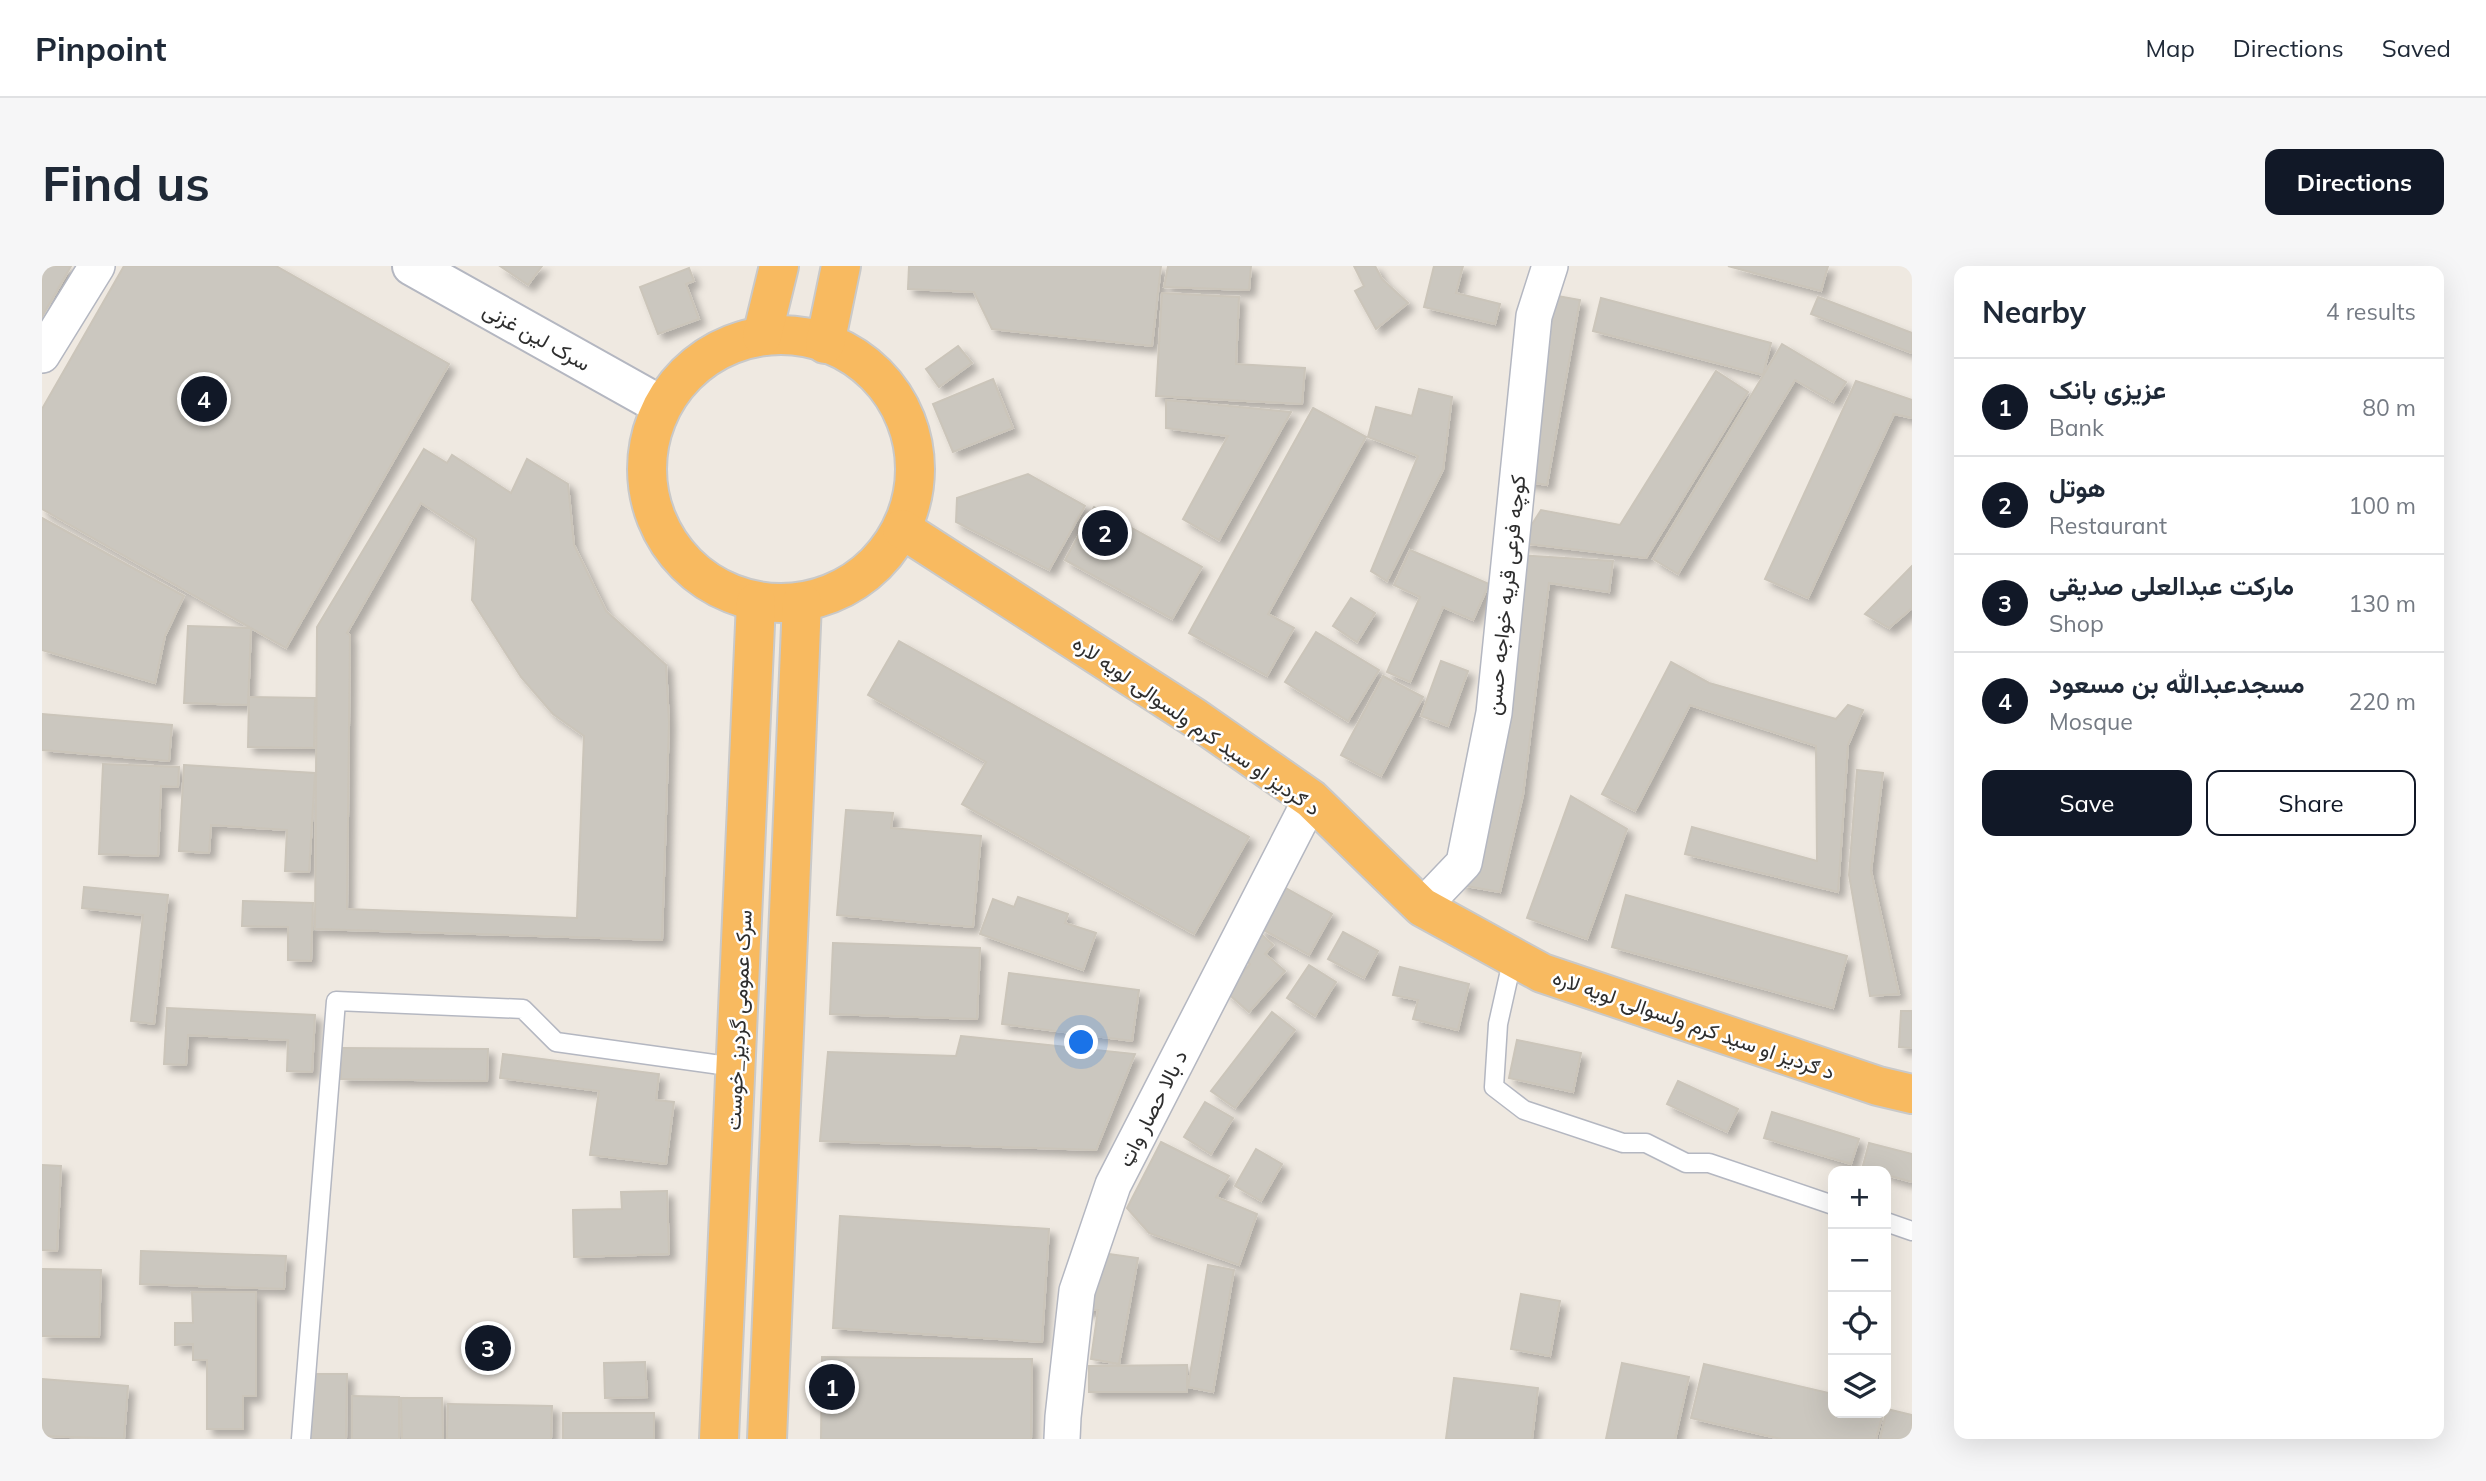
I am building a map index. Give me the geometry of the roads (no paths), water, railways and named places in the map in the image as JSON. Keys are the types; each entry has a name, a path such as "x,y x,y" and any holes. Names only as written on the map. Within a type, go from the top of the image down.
{"highway":[{"path":"762,336 779,266"},
{"path":"825,344 841,266"},
{"path":"762,336 804,337 843,350 877,375 901,409 914,448 914,489 902,529 877,564 843,589 802,602 755,602 716,588 683,562 659,527 647,487 648,445 662,406 687,372 722,348 762,336"},
{"name":"د ګردیز او سید کرم ولسوالۍ لویه لاره","path":"902,529 1195,718 1311,799 1422,907 1542,973 1878,1086 1912,1094"},
{"name":"سرک عمومی گردیز_خوست","path":"719,1439 755,602"},
{"path":"767,1439 802,602"}],"main road":[{"name":"سرک لین غزنی","path":"412,266 662,406"}],"street":[{"path":"42,355 97,266"},
{"name":"کوچه فرعی قریه خواجه حسن","path":"1422,907 1464,863 1489,740 1494,713 1534,316 1550,266"},
{"name":"د بالا حصار واټ","path":"1062,1439 1077,1291 1113,1185 1311,799"}],"lane":[{"path":"1513,957 1498,1024 1494,1087 1524,1110 1623,1143 1646,1143 1686,1163 1709,1163 1828,1203"},
{"path":"301,1439 335,1001 523,1009 556,1042 736,1067"},
{"path":"1891,1225 1912,1231"}],"place":[{"name":"مسجدعبدالله بن مسعود","path":"204,399"},
{"name":"هوتل","path":"1105,533"},
{"name":"مارکت عبدالعلی صدیقی","path":"488,1348"},
{"name":"عزیزی بانک","path":"832,1387"}]}
